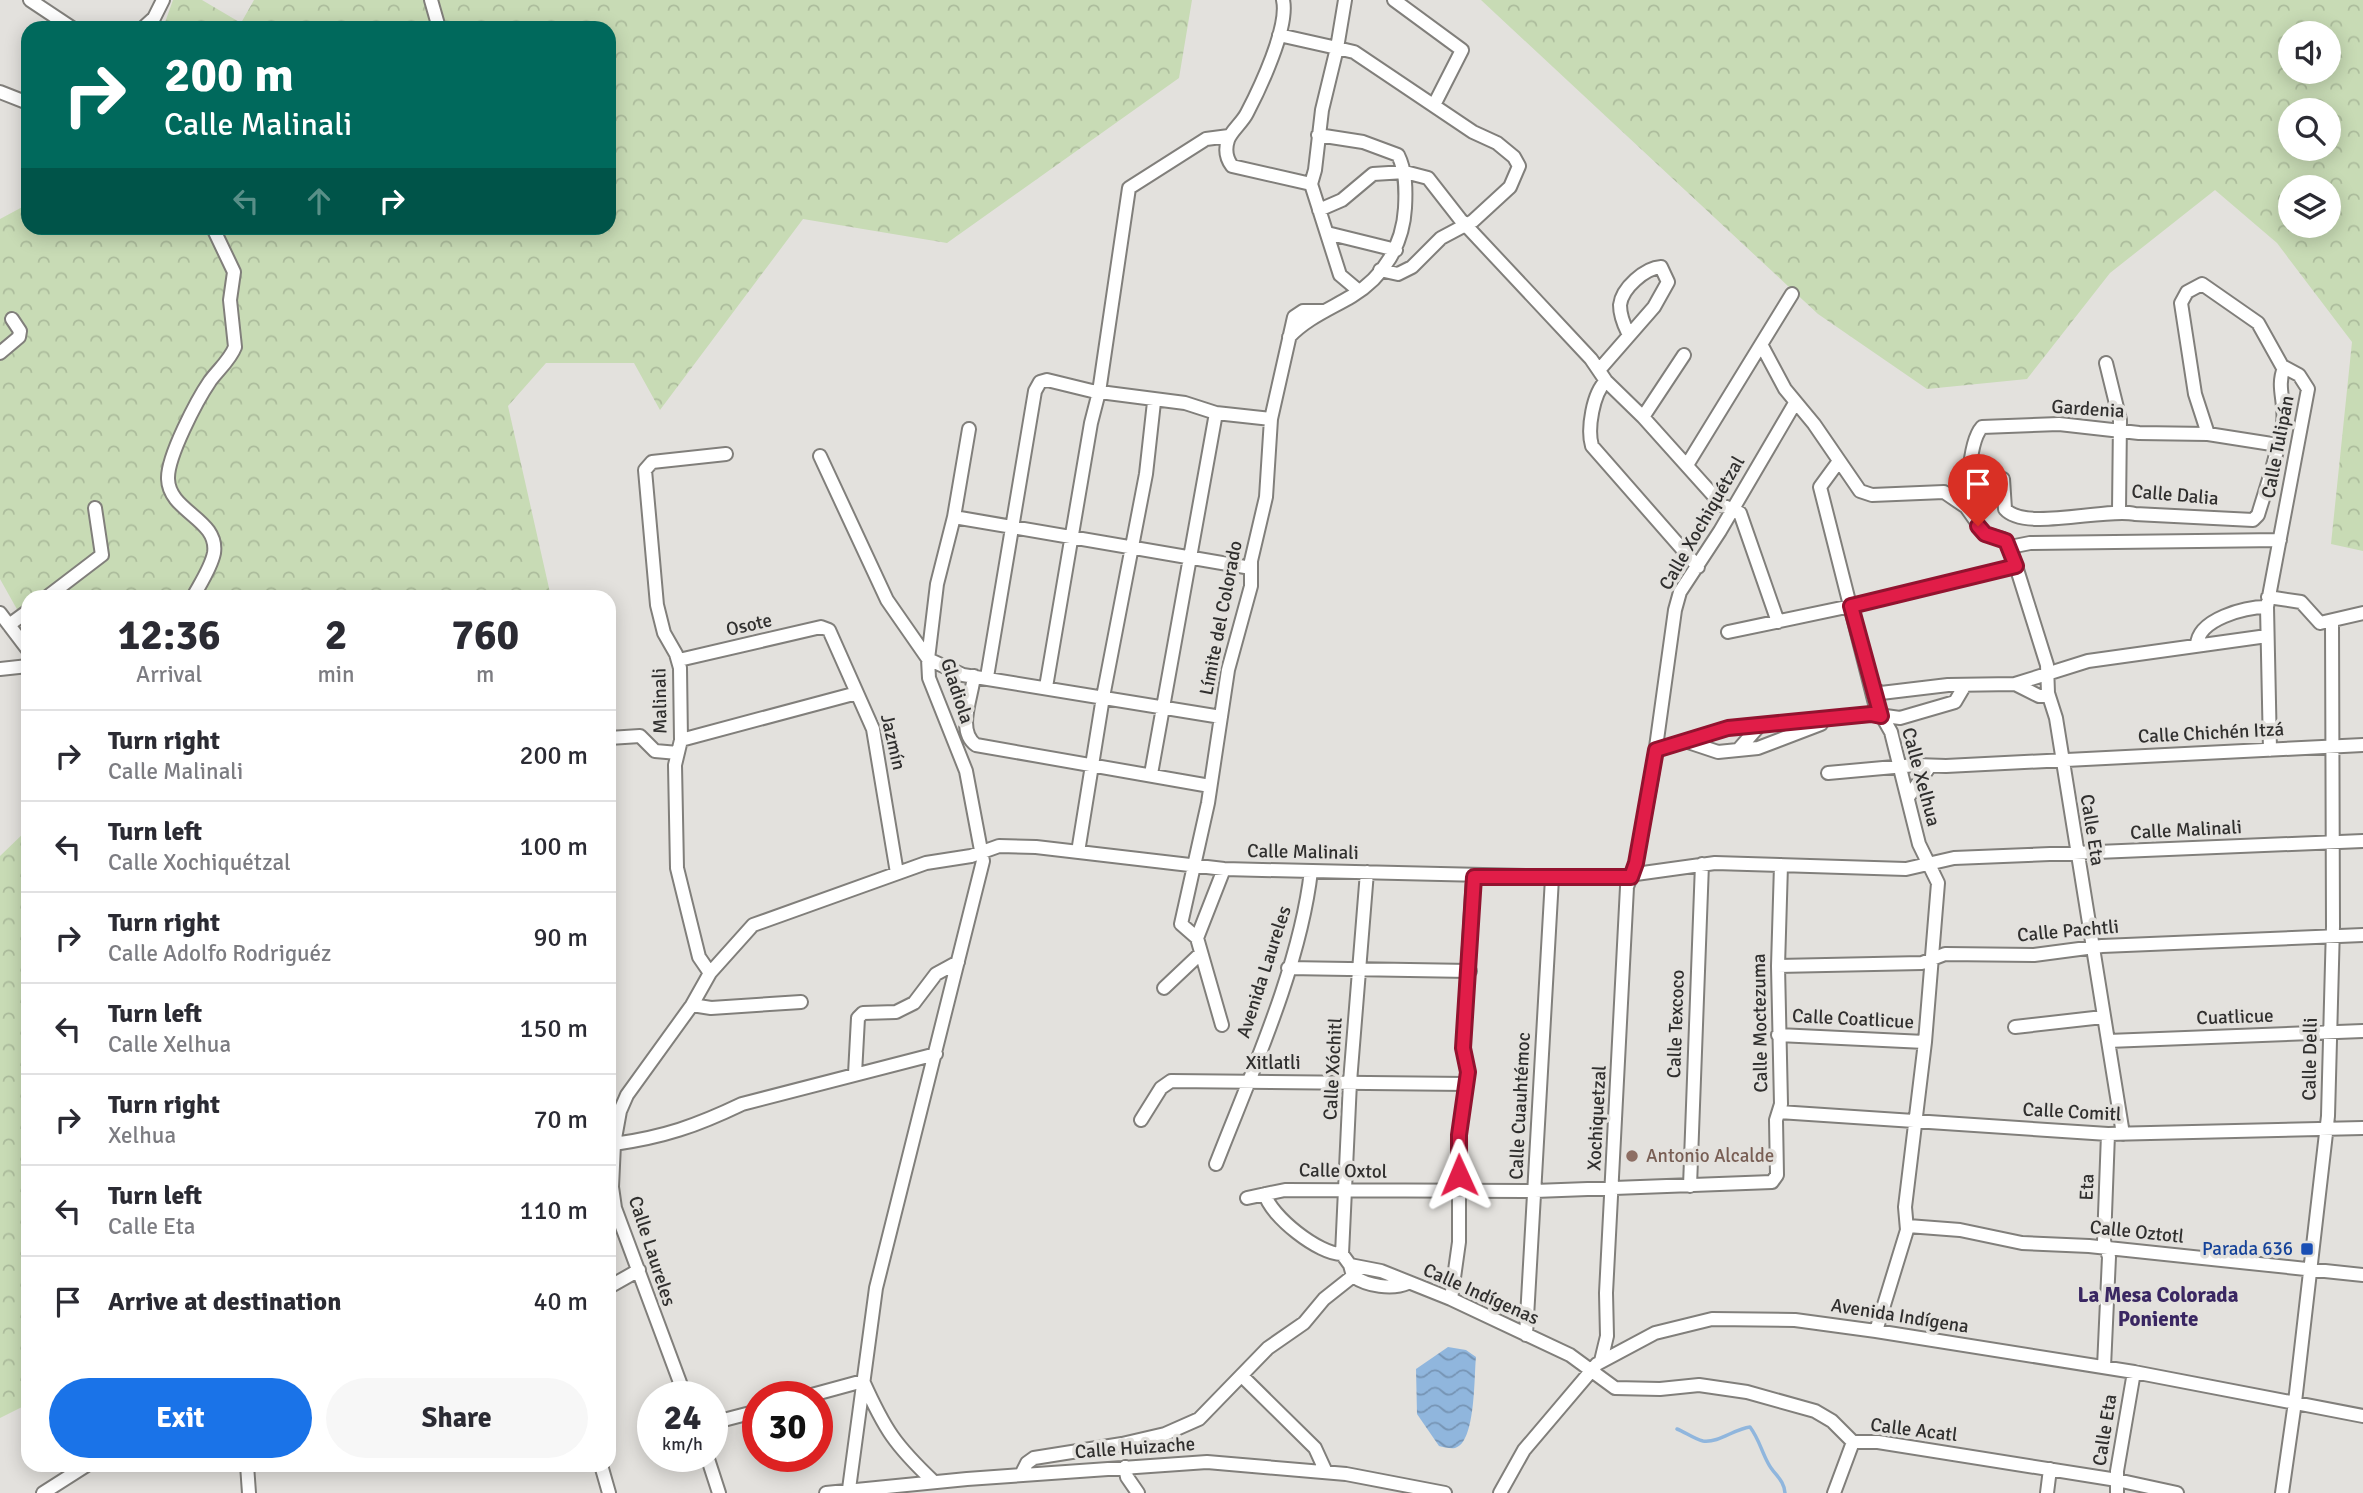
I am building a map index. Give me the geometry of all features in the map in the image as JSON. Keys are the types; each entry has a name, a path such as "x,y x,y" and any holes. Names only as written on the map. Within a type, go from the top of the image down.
{"street":[{"path":"30,0 62,21"},
{"path":"151,21 163,0"},
{"path":"431,0 437,21"},
{"path":"1283,0 1285,15 1279,35 1248,111 1229,136 1226,150 1232,166 1311,184"},
{"path":"1318,135 1363,142 1398,155 1405,172 1404,221 1396,250 1380,271 1359,291 1340,275 1311,184 1318,135 1345,0"},
{"path":"1394,0 1462,50 1434,104"},
{"path":"1279,35 1354,52 1473,132 1504,148 1519,166 1513,183 1466,225 1441,237 1408,270 1398,274 1380,271"},
{"path":"0,92 21,100"},
{"path":"1046,687 1100,393 1120,235 1129,188 1206,139 1229,136"},
{"path":"1319,210 1349,195 1370,175 1405,172 1430,180 1466,225 1603,376 1723,505 1742,516 1778,622"},
{"path":"1327,233 1396,250"},
{"path":"196,590 213,557 214,546 206,527 175,498 168,475 175,452 207,386 236,347 230,300 234,272 216,235"},
{"path":"1628,333 1621,312 1623,297 1643,274 1656,267 1663,268 1667,286 1646,316 1628,333 1603,376 1591,428 1592,446 1698,567"},
{"name":"Calle Tulipán","path":"2207,434 2195,394 2181,303 2186,292 2202,284 2258,323 2284,368 2304,379 2308,394 2267,602 2270,750"},
{"name":"Límite del Colorado","path":"1198,938 1181,925 1210,786 1231,657 1251,586 1251,568 1266,497 1271,419 1289,337 1298,313 1324,311 1359,291"},
{"path":"1687,465 1793,294"},
{"path":"0,353 19,337 20,331 12,319"},
{"path":"1762,346 1778,378 1795,403 1814,424 1863,493 1937,491 1950,495 1971,512 1985,534 2007,543 2280,540"},
{"path":"1643,417 1684,355"},
{"path":"2106,363 2120,429 2119,510"},
{"path":"2278,445 2284,409 2279,384 2284,368"},
{"path":"971,743 966,722 980,677 1012,527 1038,384 1047,380 1100,393 1154,402 1185,403 1216,413 1271,419"},
{"path":"1078,852 1103,697 1146,474 1154,402"},
{"name":"Calle Xochiquétzal","path":"1631,877 1636,863 1656,750 1675,610 1680,592 1698,567 1795,403"},
{"path":"1151,774 1216,413"},
{"name":"Gardenia","path":"1971,512 1973,503 1969,479 1974,445 1982,427 2059,424 2138,433 2207,434 2278,445"},
{"path":"969,429 954,517 937,584 928,659 953,673 1221,718"},
{"name":"Calle Dalia","path":"2003,480 2005,509 2013,515 2050,519 2119,510 2135,514 2253,520 2258,515 2278,445"},
{"name":"Malinali","path":"710,973 699,957 677,868 675,765 680,747 679,660 664,633 657,606 646,467 652,462 726,454"},
{"name":"Gladiola","path":"820,456 864,556 887,600 928,659 929,678 966,771 982,851 982,868 876,1289 849,1489"},
{"name":"Calle Xelhua","path":"1839,461 1820,487 1871,687 1881,716 1891,732 1919,844 1929,865"},
{"path":"56,590 102,555 95,508"},
{"path":"954,517 1251,568"},
{"name":"Calle Eta","path":"2007,543 2048,674 2049,696 2062,760 2123,1134"},
{"path":"1728,632 1851,606 2016,566"},
{"path":"2197,645 2200,633 2212,624 2267,602 2301,602 2317,622 2332,622 2363,613"},
{"path":"0,613 21,641"},
{"path":"9,625 21,616"},
{"name":"Calle Delli","path":"2281,1493 2295,1402 2327,1129 2333,842 2332,622"},
{"name":"Osote","path":"679,660 827,628"},
{"name":"Jazmín","path":"827,628 873,729 897,873"},
{"path":"1871,687 1881,693 1965,685 2015,684 2088,661 2267,636"},
{"path":"0,669 21,667"},
{"path":"2015,684 2039,696 2049,696"},
{"path":"1656,750 1728,728 1871,714 1900,718 1933,711 1955,702 1965,685"},
{"path":"616,738 639,736 655,751 680,747 857,694"},
{"path":"1688,742 1718,752 1738,750 1776,743 1793,733 1820,724 1825,719"},
{"path":"1738,750 1760,724"},
{"path":"957,751 971,743"},
{"path":"971,743 983,748 1210,786"},
{"name":"Calle Chichén Itzá","path":"1828,773 1901,767 2363,745"},
{"path":"1909,796 1930,766"},
{"name":"Calle Malinali","path":"710,973 753,925 926,863 1006,846 1224,869 1552,878 1631,877 1702,864 1906,869 1954,858 2363,841"},
{"name":"Calle Texcoco","path":"1690,1186 1702,864"},
{"name":"Calle Moctezuma","path":"1775,1180 1779,1112 1777,965 1781,865"},
{"path":"1876,1331 1908,1226 1905,1207 1925,1042 1938,883 1929,865"},
{"path":"1222,1025 1200,954 1198,938 1224,869"},
{"name":"Avenida Laureles","path":"1216,1164 1288,968 1304,914 1311,871"},
{"name":"Calle Xóchitl","path":"1342,1254 1348,1191 1350,1082 1367,872"},
{"path":"1451,1299 1459,1242 1459,1135 1467,1084 1463,1048 1474,877"},
{"name":"Xochiquetzal","path":"1601,1361 1607,1336 1627,887 1631,877"},
{"name":"Calle Cuauhtémoc","path":"1526,1335 1552,878"},
{"name":"Calle Pachtli","path":"1777,965 1922,963 1945,954 2034,955 2091,948 2363,935"},
{"path":"1164,988 1200,954"},
{"path":"855,1074 858,1018 863,1013 896,1012 914,1003 936,974 958,962"},
{"path":"1288,968 1358,972 1470,971"},
{"name":"Calle Laureles","path":"616,1133 620,1111 627,1095 692,1004 710,973"},
{"path":"692,1004 712,1007 801,1002"},
{"path":"2015,1027 2103,1017"},
{"name":"Cuatlicue","path":"2108,1041 2363,1031"},
{"name":"Calle Coatlicue","path":"1779,1035 1925,1042"},
{"path":"616,1144 670,1133 716,1118 742,1104 936,1054"},
{"name":"Xitlatli","path":"1141,1120 1161,1088 1171,1081 1467,1084"},
{"name":"Calle Comitl","path":"1779,1112 2123,1134 2363,1128"},
{"name":"Eta","path":"2104,1367 2109,1257 2106,1249 2108,1133"},
{"name":"Calle Oxtol","path":"1247,1198 1285,1190 1535,1191 1613,1186 1690,1186 1775,1180"},
{"path":"1021,1475 1027,1463 1034,1458 1122,1444 1185,1426 1203,1416 1268,1348 1304,1323 1352,1270 1342,1254 1326,1252 1304,1237 1268,1203 1265,1194"},
{"name":"Calle Laureles","path":"616,1211 680,1381"},
{"name":"Calle Oztotl","path":"1908,1226 1960,1230 2022,1242 2363,1275"},
{"path":"616,1283 639,1270"},
{"name":"Calle Indígenas","path":"1352,1270 1381,1271 1451,1299 1570,1355 1591,1371"},
{"name":"Avenida Indígena","path":"1500,1493 1524,1450 1601,1361 1655,1332 1712,1319 1795,1320 1876,1331 2133,1372 2363,1416"},
{"name":"Calle Acatl","path":"1591,1371 1615,1388 1660,1389 1699,1385 1757,1395 1824,1415 1853,1442 1878,1442 2050,1468 2117,1486 2177,1493"},
{"name":"Calle Eta","path":"2117,1486 2133,1372"},
{"path":"1242,1376 1315,1448 1326,1472"},
{"path":"833,1389 863,1381 884,1429 902,1452 934,1482"},
{"path":"1834,1493 1853,1442"},
{"name":"Calle Huizache","path":"826,1493 1125,1467 1232,1462 1326,1472 1445,1493"},
{"path":"1125,1467 1127,1477 1138,1493"},
{"path":"2047,1493 2050,1468"},
{"path":"43,1493 57,1489 79,1472"},
{"path":"248,1472 249,1493"},
{"path":"603,1472 609,1493"},
{"path":"712,1472 719,1493"}],"green space":[{"path":"173,0 202,0 238,21 166,21"},
{"path":"254,0 1192,0 1179,78 947,243 803,219 660,410 634,363 546,363 508,406 549,590 21,590 21,616 0,579 0,219 21,208 21,235 616,235 616,21 242,21"},
{"path":"1481,0 2363,0 2363,551 2331,544 2352,342 2277,243 2215,190 2110,273 2027,379 1927,389 1818,314"},
{"path":"21,836 21,1408 0,1418 0,856"}],"water":[{"path":"1448,1347 1466,1350 1476,1357 1470,1422 1462,1443 1455,1448 1439,1446 1417,1414 1416,1369"}],"waterway":[{"path":"1677,1429 1700,1440 1709,1441 1750,1427 1768,1463 1783,1484 1785,1493"}],"place":[{"name":"Antonio Alcalde","path":"1632,1156"},
{"name":"Parada 636","path":"2307,1249"}],"district":[{"name":"La Mesa Colorada Poniente","path":"2158,1307"}],"route":[{"path":"1459,1175 1459,1135 1468,1072 1463,1048 1474,877 1631,877 1636,863 1656,750 1737,726 1871,714 1881,716 1875,704 1851,606 2016,566 2006,541 1985,534 1978,526"}]}
